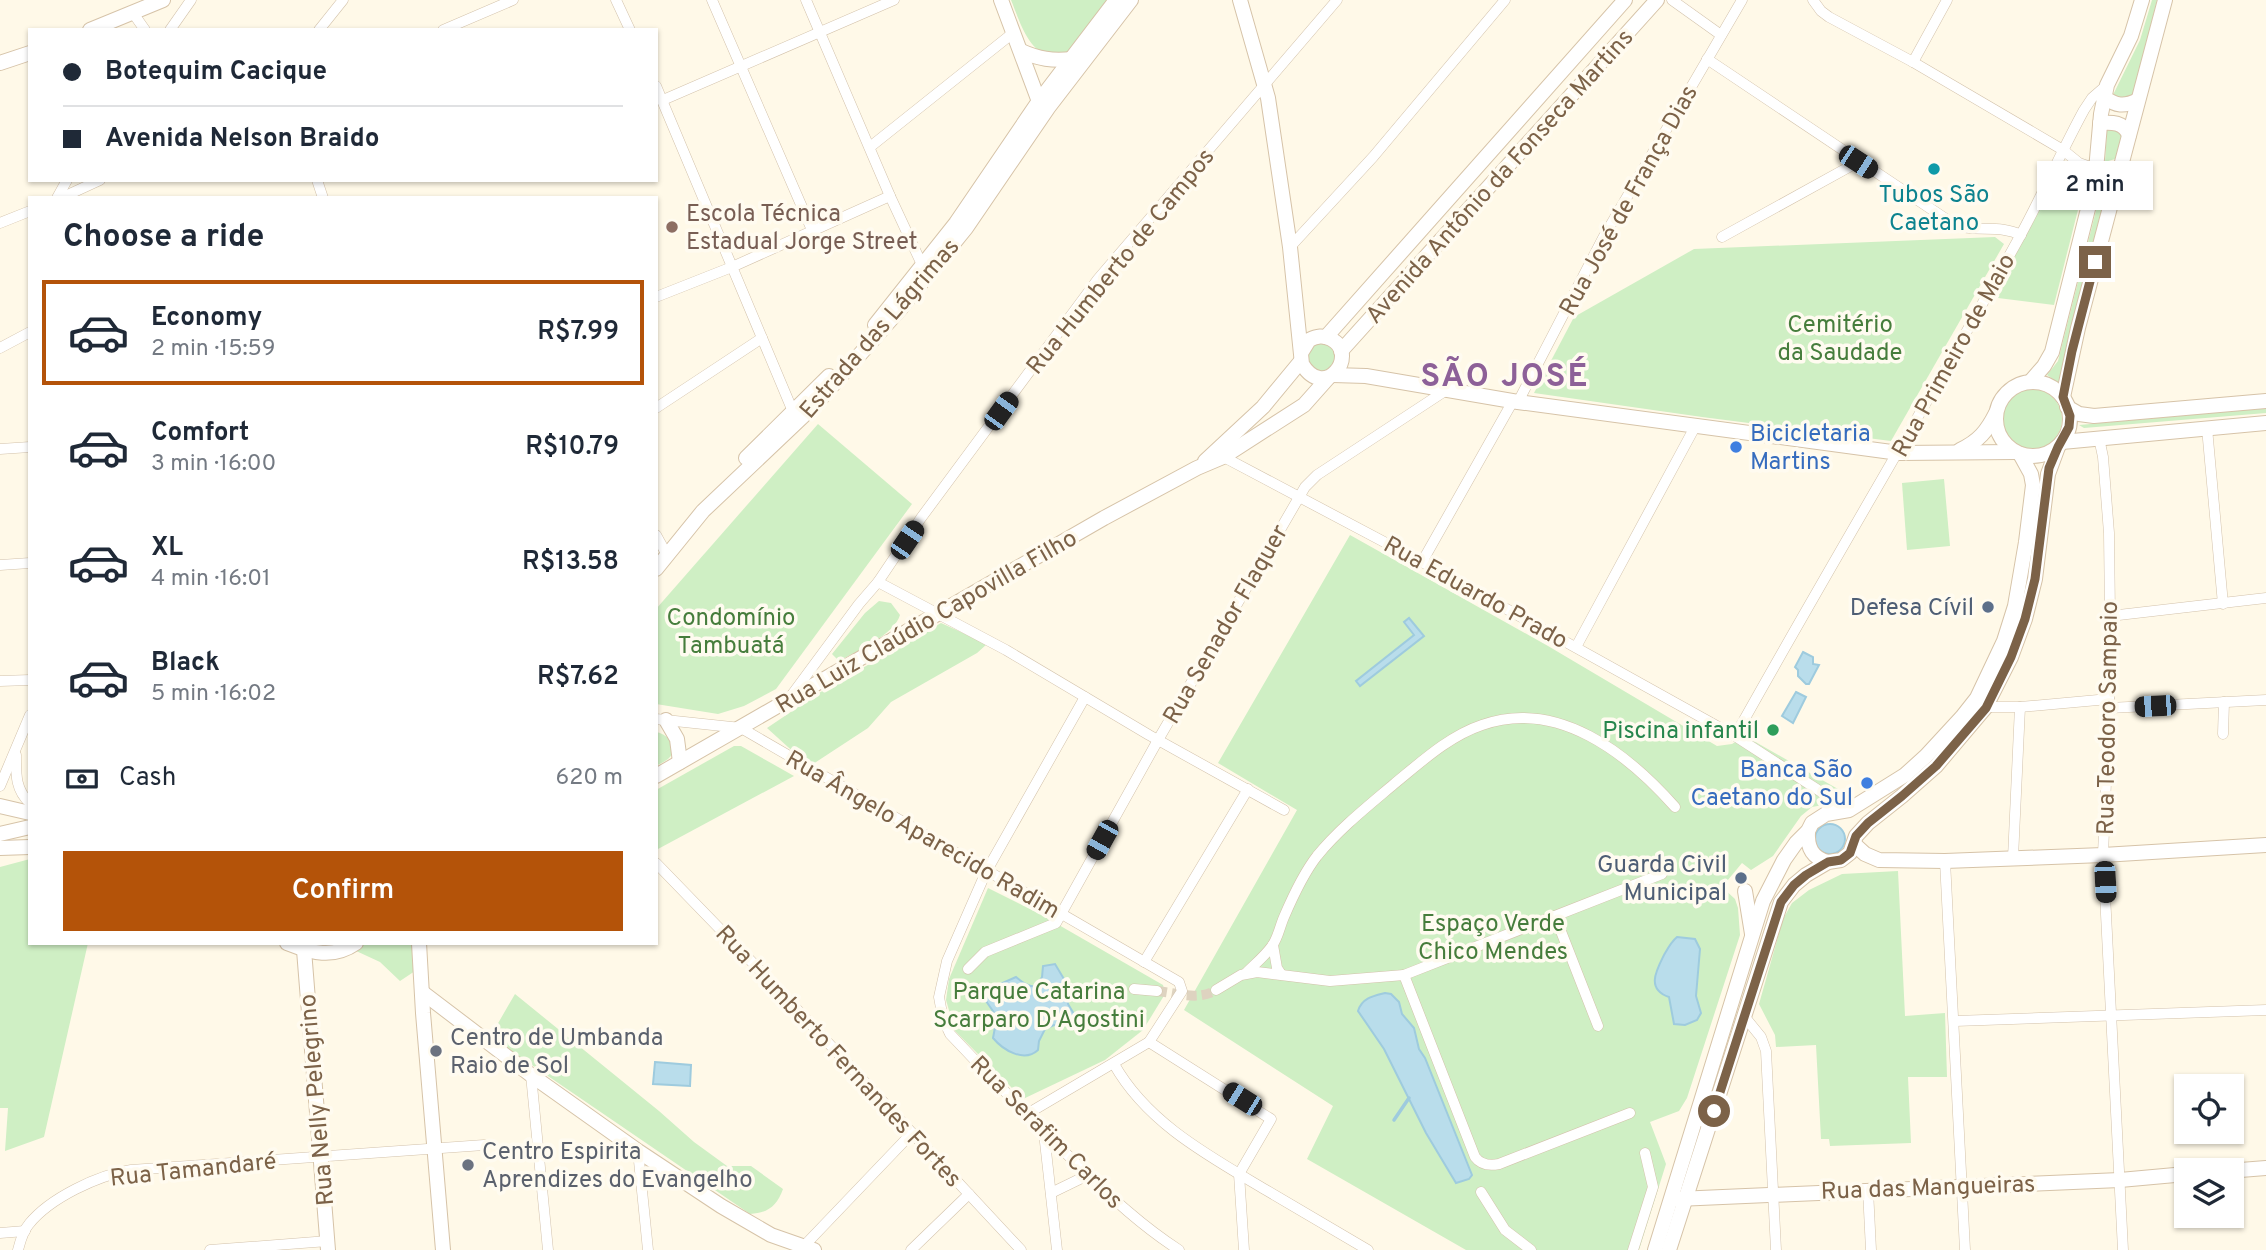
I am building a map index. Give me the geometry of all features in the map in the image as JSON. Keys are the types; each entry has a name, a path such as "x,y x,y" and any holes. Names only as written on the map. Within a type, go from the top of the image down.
{"street":[{"path":"95,28 163,0"},
{"path":"171,28 191,0"},
{"path":"321,28 343,0"},
{"path":"616,0 629,28"},
{"path":"712,0 812,230"},
{"path":"806,0 890,196 925,269"},
{"path":"663,100 894,0"},
{"path":"1001,0 1042,107"},
{"name":"Estrada das Lágrimas","path":"660,548 702,499 795,417 866,349 925,269 966,228 1072,59 1116,0"},
{"name":"Estrada das Lágrimas","path":"1042,107 1131,0"},
{"path":"1240,0 1266,85 1290,247 1301,357 1306,371 1313,376 1366,376 1516,402 1899,453 2017,453 2040,456 2060,444 2099,438 2266,423"},
{"name":"Rua Humberto de Campos","path":"788,699 878,582 921,518 1098,279 1337,0"},
{"path":"1290,247 1373,157 1505,0"},
{"name":"Avenida Antônio da Fonseca Martins","path":"1325,337 1625,0"},
{"name":"Avenida Antônio da Fonseca Martins","path":"1341,354 1657,0"},
{"path":"1672,0 1721,36"},
{"name":"Rua José de França Dias","path":"1422,562 1516,402 1603,238 1742,0"},
{"path":"1813,0 1829,17 1913,62 2063,150 2079,163 2096,169 2112,167 2123,160"},
{"path":"1913,62 1947,0"},
{"path":"2031,382 2052,352 2096,169 2106,91 2131,36 2142,0"},
{"path":"1808,831 1807,841 1820,860 1841,860 1850,853 1855,840 1868,823 1936,766 1986,708 2011,657 2025,619 2038,557 2048,474 2069,427 2065,402 2078,328 2165,0"},
{"path":"447,28 507,1"},
{"path":"133,13 144,28"},
{"path":"870,148 1013,33"},
{"path":"1021,51 1044,60 1072,59"},
{"path":"0,63 28,54"},
{"path":"1707,59 1955,225 1973,230 2007,229 2021,234"},
{"path":"658,90 795,417"},
{"path":"2106,91 2112,103 2123,105 2138,100"},
{"name":"Rua Primeiro de Maio","path":"1735,736 1899,453 2021,234 2092,98 2106,91"},
{"path":"2100,123 2117,123 2127,129 2129,135"},
{"path":"1723,237 1858,162"},
{"path":"64,196 95,182"},
{"path":"658,296 732,267 890,196"},
{"path":"0,223 28,212"},
{"path":"1294,293 1303,317 1325,337 1334,341 1350,365 1366,376"},
{"path":"0,348 28,333"},
{"path":"1301,357 1309,340 1325,337"},
{"path":"658,407 762,338"},
{"path":"1331,377 1340,366 1341,354"},
{"name":"Rua Luiz Claúdio Capovilla Filho","path":"1219,454 1293,373 1301,357"},
{"name":"Rua Luiz Claúdio Capovilla Filho","path":"658,775 1104,518 1219,454 1258,436 1304,405 1331,377"},
{"path":"1956,452 1979,440 2009,391 2031,382 2049,387 2079,414 2094,416 2266,401"},
{"name":"Rua Senador Flaquer","path":"1061,915 1298,496 1317,475 1449,389"},
{"path":"1655,1250 1763,901 1774,877 1812,823 1819,818 1842,812 1905,775 1926,756 1977,698 2004,641 2015,606 2033,485 2031,474 2017,453 1999,434 1997,410"},
{"path":"1245,424 1258,436"},
{"path":"1576,647 1696,425"},
{"path":"2207,428 2222,604"},
{"name":"Rua Teodoro Sampaio","path":"2099,438 2109,533 2110,617 2103,855 2123,1250"},
{"path":"0,449 28,447"},
{"name":"Rua Eduardo Prado","path":"1219,454 1422,562 1735,736 1842,812"},
{"path":"0,565 28,563"},
{"path":"878,582 1006,650 1158,740 1284,810"},
{"path":"2110,617 2266,598"},
{"path":"0,681 28,680"},
{"name":"Rua Serafim Carlos","path":"1085,697 986,872 947,961 939,997 943,1019 950,1034 1044,1133 1122,1208 1155,1235 1179,1250"},
{"path":"1969,707 2266,700"},
{"path":"2223,734 2224,702"},
{"path":"2013,858 2020,707"},
{"path":"661,719 677,739 680,762"},
{"name":"Rua Ângelo Aparecido Radim","path":"661,719 741,729 1179,982 1182,991 1149,1042"},
{"path":"1216,990 1246,973 1273,945 1293,896 1317,856 1371,803 1410,771 1448,743 1482,725 1502,720 1528,719 1582,732 1619,753 1675,807"},
{"path":"0,786 28,720"},
{"path":"16,747 16,779 28,801"},
{"path":"1144,962 1248,789"},
{"path":"0,806 28,813"},
{"path":"1842,812 1865,854 1879,860 1945,861 2103,855 2266,845"},
{"path":"0,834 28,827"},
{"path":"0,848 28,847"},
{"path":"1945,861 1965,1250"},
{"path":"1670,1250 1781,902 1794,885 1828,862"},
{"name":"Rua Humberto Fernandes Fortes","path":"658,865 779,990 1021,1250"},
{"path":"1246,973 1281,974 1330,981 1404,975 1662,874"},
{"path":"1745,891 1752,937"},
{"path":"968,969 985,952 1056,923 1061,915"},
{"path":"1555,916 1598,1026"},
{"path":"292,945 321,954 345,950 353,945"},
{"path":"419,945 443,1250"},
{"path":"1273,945 1277,968 1281,974"},
{"name":"Rua Nelly Pelegrino","path":"303,950 328,1245"},
{"path":"1404,975 1475,1157 1480,1163 1499,1164 1630,1113"},
{"path":"1134,989 1157,991"},
{"path":"422,992 531,1075 638,1151 745,1221 807,1249 912,1133"},
{"path":"1955,1021 2266,1010"},
{"path":"1744,1016 1761,1037 1766,1051 1776,1250"},
{"path":"1027,1114 1149,1042 1271,1119 1240,1174 1244,1250"},
{"path":"1115,1064 1131,1090 1150,1111 1194,1147 1368,1250"},
{"path":"531,1075 548,1250"},
{"path":"1044,1133 1056,1249"},
{"name":"Rua Tamandaré","path":"18,1250 27,1226 41,1213 91,1181 111,1173 484,1146"},
{"path":"638,1151 648,1250"},
{"path":"1633,1250 1653,1186 1645,1153"},
{"path":"2244,1170 2266,1168"},
{"path":"1051,1193 1088,1175"},
{"name":"Rua das Mangueiras","path":"1671,1199 2120,1180 2174,1175"},
{"path":"1868,1190 1871,1250"},
{"path":"1481,1192 1505,1230 1531,1250"},
{"path":"911,1250 970,1194"},
{"path":"0,1233 25,1231"},
{"path":"210,1250 328,1245"}],"green space":[{"path":"1011,0 1110,0 1069,55 1052,56 1044,54 1031,42"},
{"path":"2152,0 2157,0 2132,100 2112,97 2140,40"},
{"path":"2107,130 2122,134 2123,143 2115,159 2105,162"},
{"path":"2069,164 2087,174 2054,305 1990,297 2060,165"},
{"path":"2110,172 2111,181 2061,382 2057,382 2047,375 2058,361 2102,187 2103,173"},
{"name":"Cemitério da Saudade","path":"1995,237 2004,244 1891,441 1534,393 1574,317 1694,249"},
{"path":"1323,341 1335,349 1335,365 1322,373 1308,366 1307,355 1310,347"},
{"path":"2026,389 2038,389 2057,402 2062,419 2060,431 2049,444 2038,449 2026,449 2007,436 2002,425 2002,413 2015,394"},
{"path":"2266,408 2266,413 2084,428 2079,425"},
{"name":"Condomínio Tambuatá","path":"818,424 912,504 776,689 744,706 718,714 658,704 658,607"},
{"path":"1944,479 1950,546 1907,550 1902,483"},
{"name":"Espaço Verde Chico Mendes","path":"1350,535 1548,646 1717,746 1732,744 1745,736 1852,797 1812,807 1801,816 1773,856 1751,870 1742,863 1722,887 1735,899 1740,935 1687,1098 1679,1111 1650,1122 1666,1164 1639,1250 1466,1250 1307,1159 1333,1106 1184,1010 1297,810 1218,763"},
{"path":"879,601 891,603 900,615 896,622 874,642 839,661 832,654 865,613"},
{"path":"941,623 987,644 977,653 891,702 868,728 813,764 799,757 767,728 819,693"},
{"path":"658,732 669,739 673,747 668,759 658,765"},
{"path":"734,746 741,746 794,776 658,849 658,789"},
{"path":"28,860 28,945 88,945 44,1137 5,1151 8,1108 0,1108 0,867"},
{"path":"1898,871 1905,1016 1945,1013 1947,1077 1908,1077 1911,1143 1830,1146 1829,1139 1821,1139 1816,1045 1776,1047 1775,1035 1759,1004 1783,919 1792,903 1809,890 1842,874"},
{"name":"Parque Catarina Scarparo D'Agostini","path":"988,888 1038,913 1163,985 1165,994 1143,1030 1105,1060 1023,1099 955,1031 946,1000 949,979"},
{"path":"363,945 413,945 415,971 400,981 380,962 354,950"},
{"path":"515,994 694,1142 727,1166 751,1166 783,1189 775,1204 762,1212 750,1214 507,1048 497,1025"}],"water":[{"path":"1409,618 1424,636 1360,686 1356,681 1414,635 1404,622"},
{"path":"1803,652 1813,657 1813,664 1819,665 1809,684 1798,676 1795,667"},
{"path":"1796,692 1806,697 1793,723 1782,716"},
{"path":"1830,824 1841,828 1845,839 1841,850 1830,854 1819,850 1815,839 1819,828"},
{"path":"1677,937 1695,939 1700,949 1696,996 1701,1013 1697,1020 1685,1025 1674,1024 1669,997 1662,994 1655,984 1661,961"},
{"path":"1055,964 1064,979 1068,1004 1077,1019 1076,1023 1071,1020 1059,1027 1054,1025 1045,1029 1038,1050 1032,1054 1020,1055 1002,1047 993,1038 997,1017 986,1001 986,996 1000,984 1016,977 1023,983 1037,986 1042,977 1043,966"},
{"path":"1385,993 1391,994 1399,1002 1402,1014 1414,1028 1419,1049 1472,1175 1469,1179 1456,1183 1426,1133 1384,1049 1358,1011 1365,1000"},
{"path":"655,1062 691,1065 690,1086 653,1084"}],"waterway":[{"path":"1394,1120 1409,1098"}],"tunnel":[{"path":"1157,991 1195,996 1216,990"}],"place":[{"name":"Tubos São Caetano","path":"1934,169"},
{"name":"Escola Técnica Estadual Jorge Street","path":"672,227"},
{"name":"Bicicletaria Martins","path":"1736,447"},
{"name":"Defesa Cívil","path":"1988,607"},
{"name":"Piscina infantil","path":"1773,730"},
{"name":"Banca São Caetano do Sul","path":"1867,783"},
{"name":"Guarda Civil Municipal","path":"1741,878"},
{"name":"Centro de Umbanda Raio de Sol","path":"436,1051"},
{"name":"Centro Espirita Aprendizes do Evangelho","path":"468,1165"}],"district":[{"name":"SÃO JOSÉ","path":"1505,375"}],"route":[{"path":"1714,1111 1781,902 1806,875 1828,862 1841,860 1850,853 1856,836 1868,823 1936,766 1986,708 2011,657 2025,619 2035,579 2049,468 2069,427 2070,416 2063,397 2095,262"}]}
